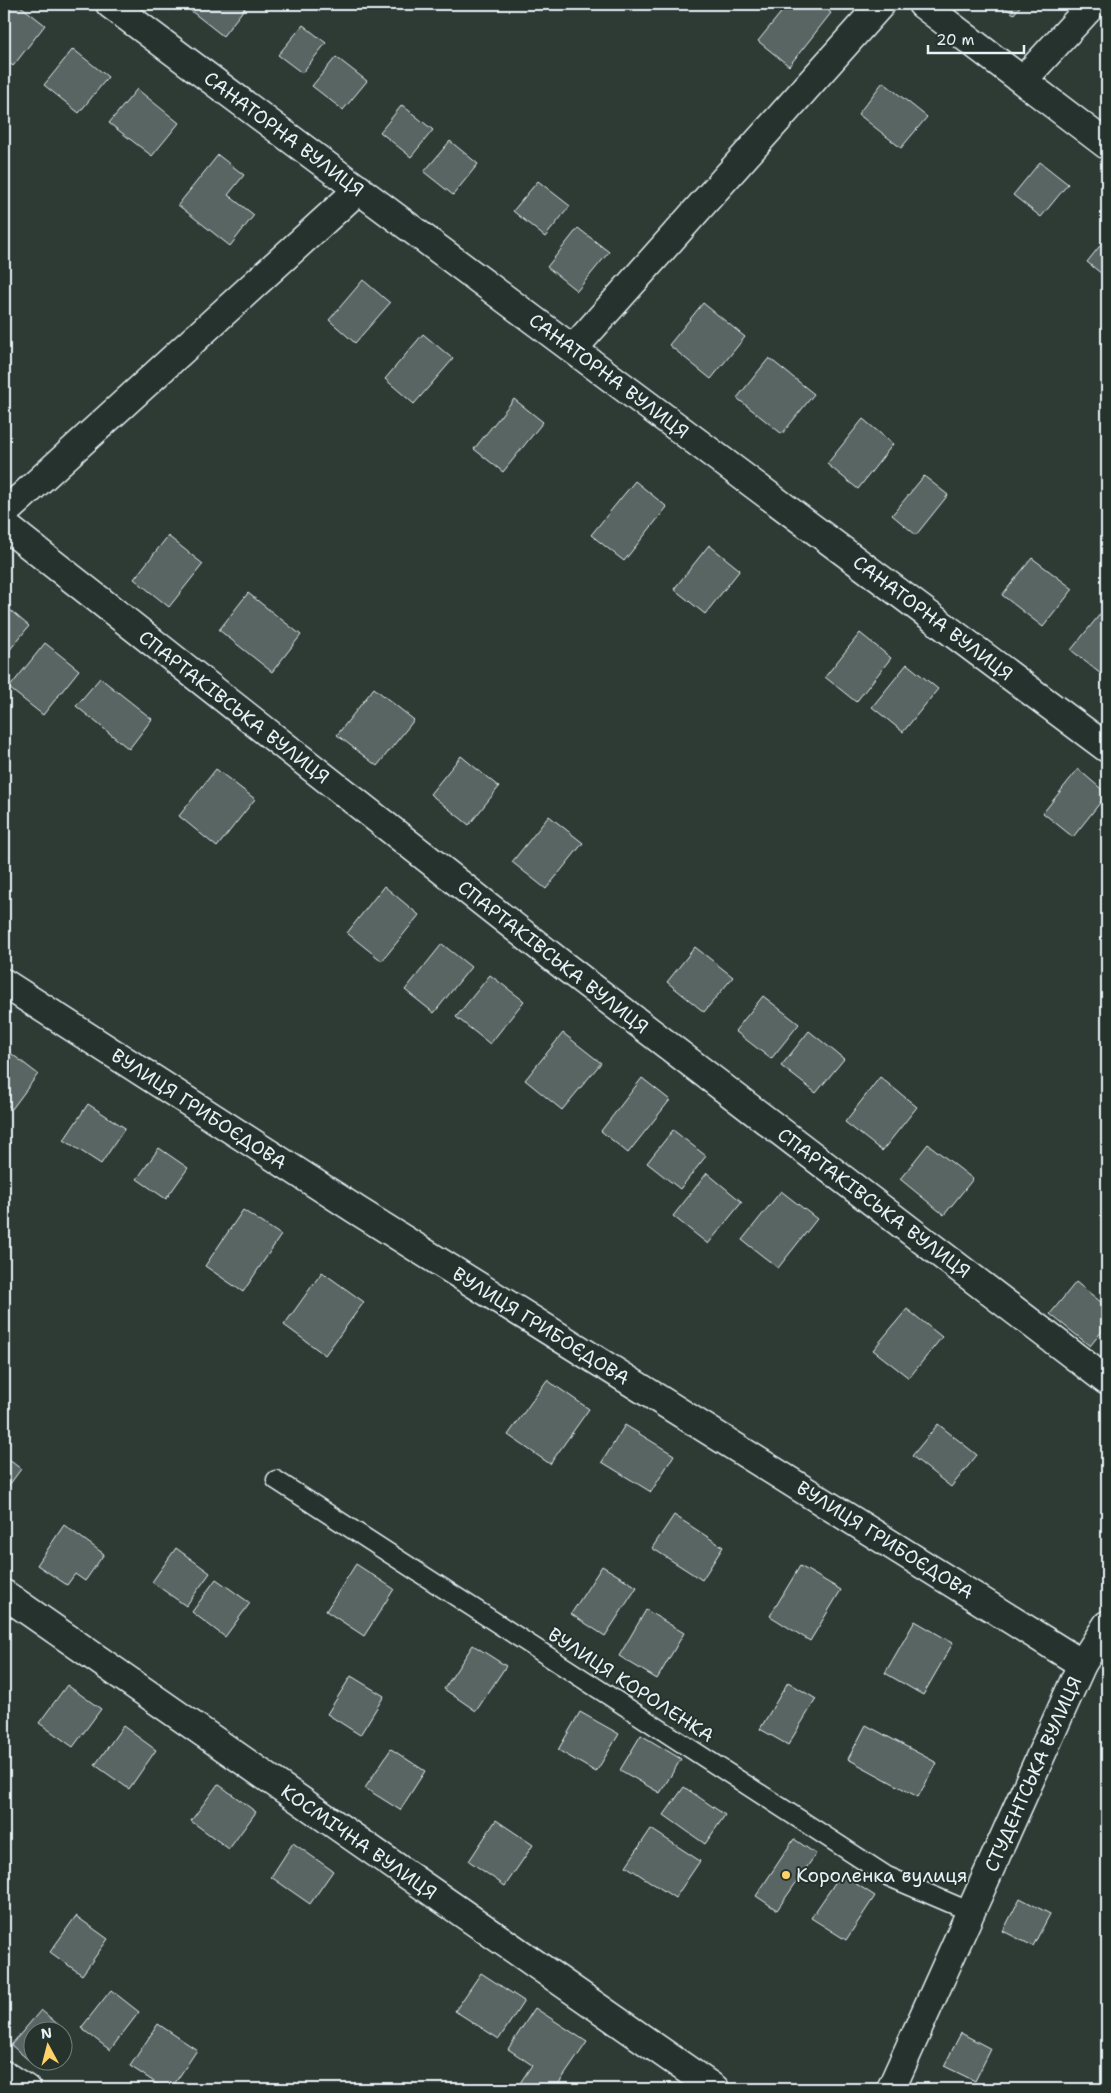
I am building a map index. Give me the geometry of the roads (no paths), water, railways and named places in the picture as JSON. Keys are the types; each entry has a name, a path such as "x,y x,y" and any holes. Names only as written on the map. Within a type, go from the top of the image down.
{"street":[{"name":"САНАТОРНА ВУЛИЦЯ","path":"110,4 1107,748"},
{"path":"573,349 881,4"},
{"path":"922,4 1107,145"},
{"path":"1022,80 1093,4"},
{"path":"4,513 359,189"},
{"name":"СПАРТАКІВСЬКА ВУЛИЦЯ","path":"4,525 564,966 1107,1381"},
{"name":"ВУЛИЦЯ ГРИБОЄДОВА","path":"4,983 358,1211 1082,1664"},
{"name":"КОСМІЧНА ВУЛИЦЯ","path":"4,1594 715,2089"},
{"name":"СТУДЕНТСЬКА ВУЛИЦЯ","path":"891,2089 1082,1664 1107,1625"},
{"path":"4,2075 26,2089"}],"lane":[{"name":"ВУЛИЦЯ КОРОЛЕНКА","path":"276,1480 887,1876 971,1912"}],"place":[{"name":"Короленка вулиця","path":"786,1875"}]}
